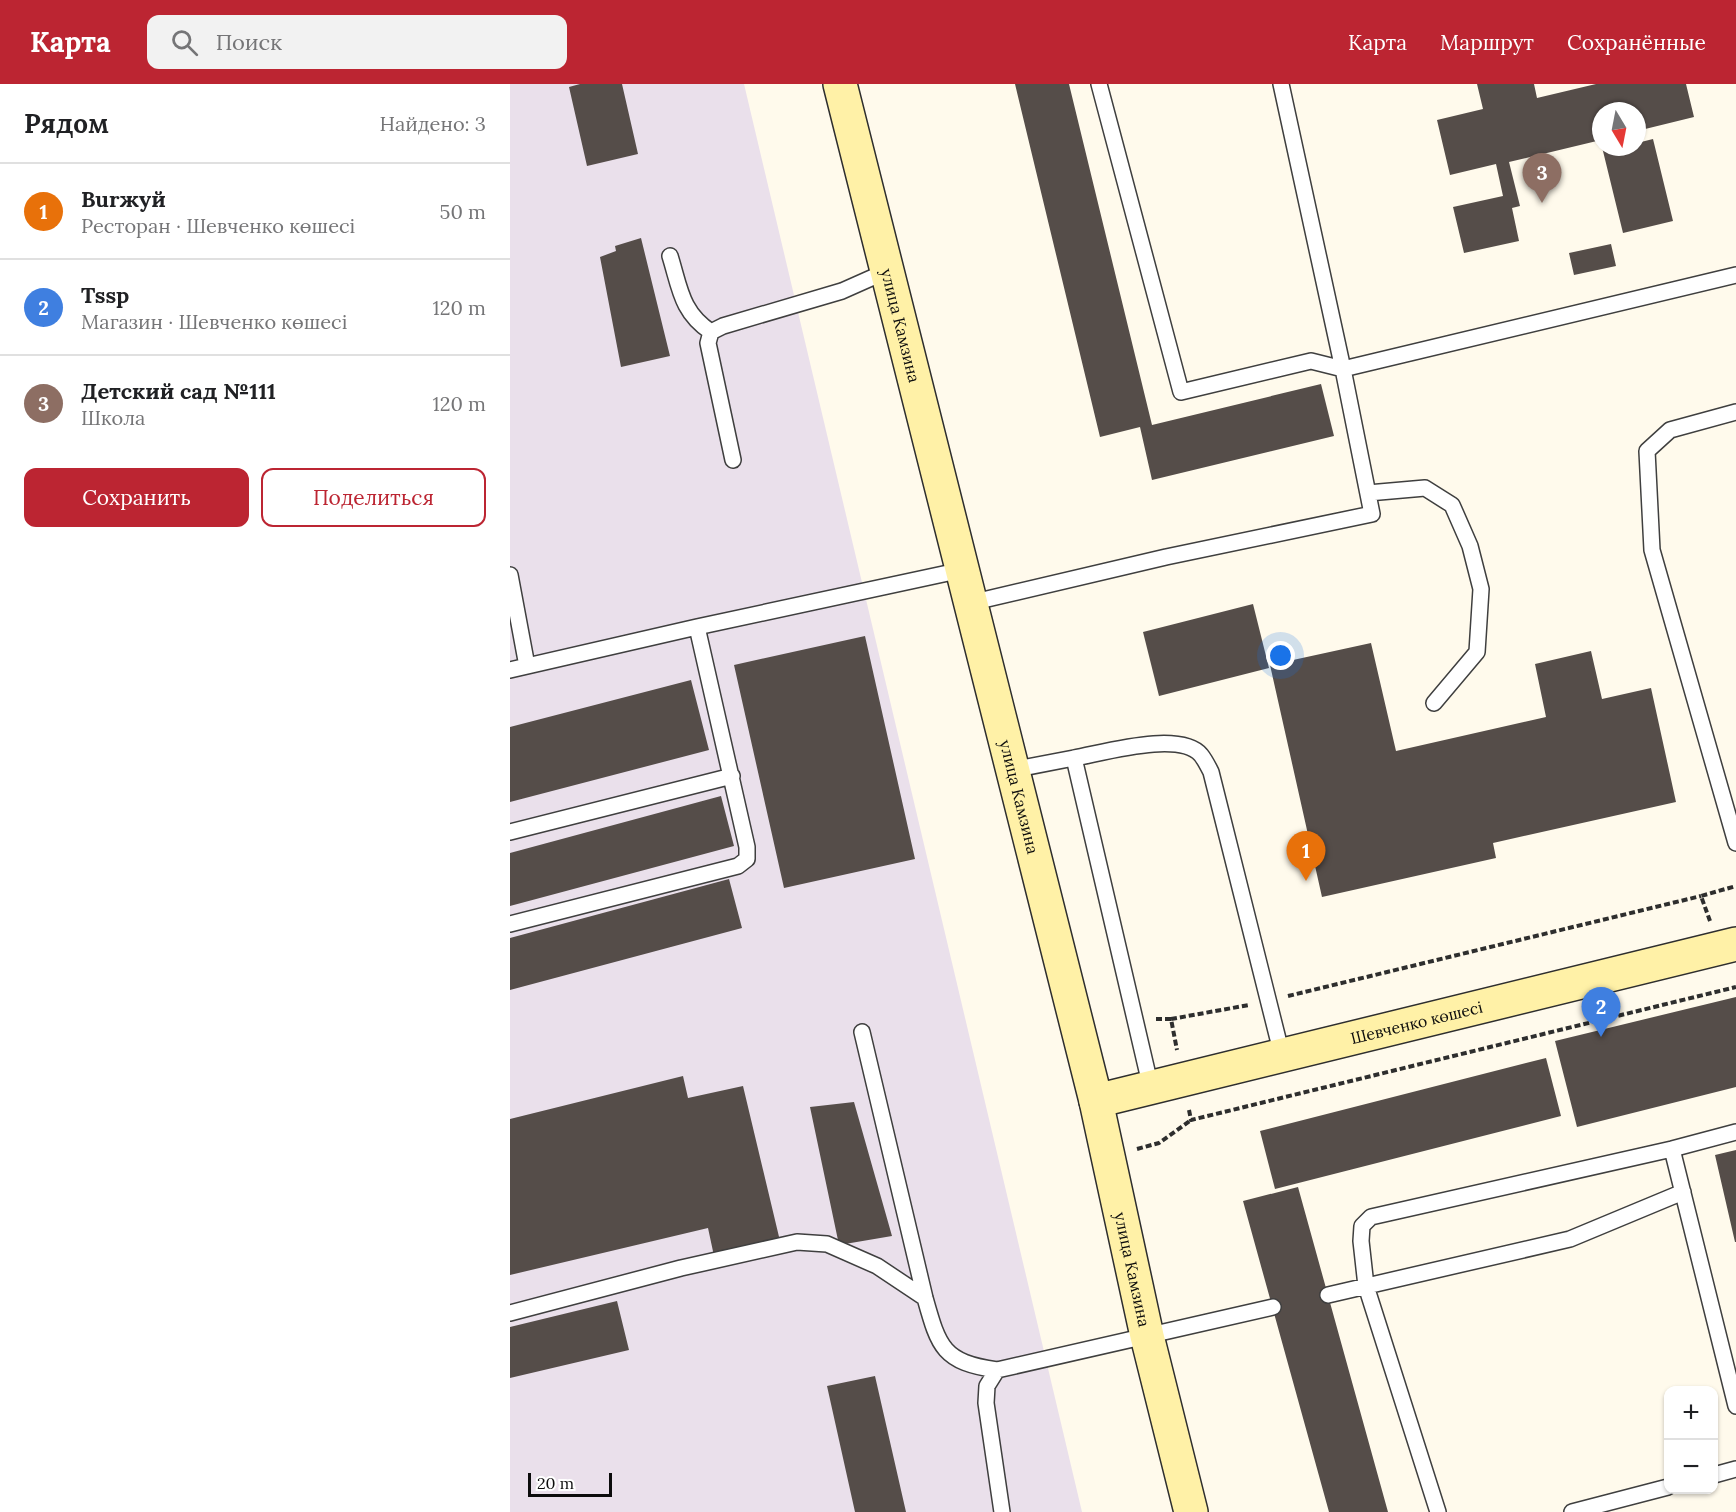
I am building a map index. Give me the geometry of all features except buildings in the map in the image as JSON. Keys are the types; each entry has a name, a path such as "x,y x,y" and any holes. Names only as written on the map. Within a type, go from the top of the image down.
{"main road":[{"name":"улица Камзина","path":"840,84 1096,1101 1147,1336 1191,1512"},
{"name":"Шевченко көшесі","path":"1096,1101 1727,946"}],"lane":[{"path":"1099,84 1181,392 1311,361 1343,369 1736,275"},
{"path":"970,603 1166,557 1372,514 1281,84"},
{"path":"670,256 687,310 697,323 711,332"},
{"path":"733,460 708,343 711,332 723,326 842,291 887,271"},
{"path":"1736,412 1670,430 1647,451 1652,550 1736,843"},
{"path":"1368,493 1425,488 1452,505 1470,546 1481,589 1477,652 1434,704"},
{"path":"510,670 962,570"},
{"path":"510,575 527,666"},
{"path":"510,924 738,866 747,859 747,847 732,776 697,627"},
{"path":"1012,770 1164,742 1183,745 1201,754 1211,771 1282,1055"},
{"path":"1074,758 1151,1088"},
{"path":"510,832 732,776"},
{"path":"862,1032 925,1298 936,1336 951,1355 971,1366 997,1370 1273,1307"},
{"path":"1438,1512 1366,1286 1361,1240 1362,1226 1371,1217 1672,1149 1736,1132"},
{"path":"1672,1149 1736,1406"},
{"path":"1328,1295 1570,1239 1683,1192"},
{"path":"510,1313 681,1268 797,1242 826,1244 867,1261 925,1298"},
{"path":"997,1370 987,1386 986,1403 1002,1512"},
{"path":"1718,1474 1736,1469"},
{"path":"1572,1512 1664,1487"}],"path":[{"path":"1171,1019 1269,1001 1736,886"},
{"path":"1701,896 1727,946"},
{"path":"1108,1156 1159,1143 1191,1120 1736,987"},
{"path":"1182,1080 1191,1120"}],"shaded area":[{"path":"510,84 744,84 1082,1512 510,1512"}],"place":[{"name":"Детский сад №111","path":"1542,203"},
{"name":"Burжуй","path":"1306,881"},
{"name":"Tssp","path":"1601,1037"}]}
